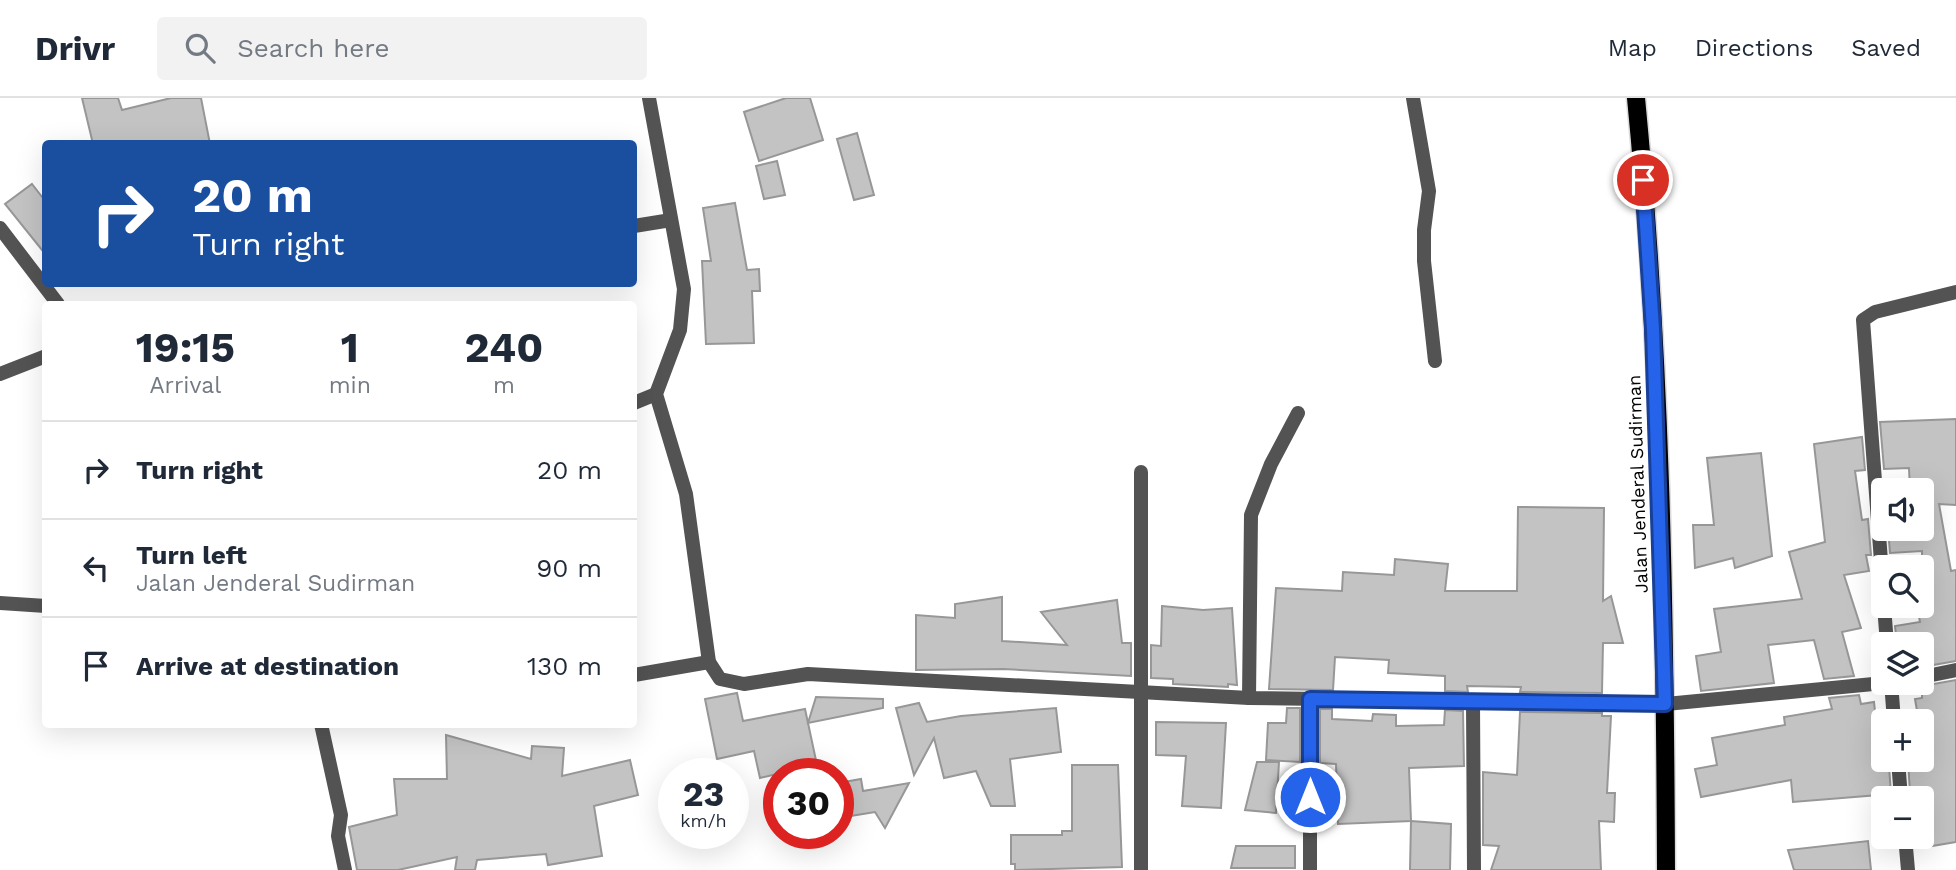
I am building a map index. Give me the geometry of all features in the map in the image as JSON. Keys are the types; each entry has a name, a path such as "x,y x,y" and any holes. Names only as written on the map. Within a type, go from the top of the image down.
{"main road":[{"name":"Jalan Jenderal Sudirman","path":"1636,98 1653,329 1665,704 1667,870"}],"street":[{"path":"649,98 684,289 680,330 656,394 686,495 709,662 720,679 744,684 808,674 1249,698 1665,704 1871,685"},
{"path":"1413,98 1429,191 1424,230 1424,261 1435,361"},
{"path":"637,226 671,220"},
{"path":"0,228 42,283"},
{"path":"45,287 56,301"},
{"path":"1881,555 1863,320 1875,312 1956,292"},
{"path":"0,374 42,358"},
{"path":"637,402 656,394"},
{"path":"1249,698 1251,515 1271,464 1298,413"},
{"path":"1141,472 1141,870"},
{"path":"0,603 42,606"},
{"path":"637,674 709,662"},
{"path":"1934,675 1956,670"},
{"path":"1310,699 1310,870"},
{"path":"1473,702 1474,870"},
{"path":"322,728 341,815 338,836 345,870"},
{"path":"1906,849 1908,870"}],"building":[{"path":"82,98 118,98 122,110 171,98 201,98 209,140 92,140"},
{"path":"786,98 810,98 823,140 759,161 744,112"},
{"path":"857,133 874,195 854,200 837,139"},
{"path":"777,161 785,195 764,199 756,166"},
{"path":"32,184 42,197 42,250 5,204"},
{"path":"735,203 747,270 759,269 760,291 752,291 754,343 706,344 702,261 711,261 703,208"},
{"path":"1956,419 1956,505 1939,504 1951,571 1956,570 1956,661 1934,665 1934,632 1896,632 1895,626 1920,622 1919,618 1934,618 1934,555 1922,555 1922,551 1890,553 1889,541 1934,541 1934,478 1909,478 1909,468 1884,469 1880,422"},
{"path":"1862,437 1865,470 1855,471 1862,520 1868,519 1871,555 1866,555 1869,571 1844,575 1861,628 1842,632 1854,676 1824,679 1814,640 1768,645 1774,683 1701,691 1696,656 1721,652 1714,609 1802,599 1789,552 1825,542 1814,444"},
{"path":"1761,453 1772,556 1735,568 1733,558 1695,568 1693,525 1714,525 1707,458"},
{"path":"1518,507 1604,508 1603,601 1611,596 1623,643 1603,643 1602,693 1520,692 1521,687 1467,686 1468,692 1445,691 1445,676 1388,673 1389,660 1335,657 1333,690 1269,689 1276,588 1342,591 1343,572 1394,575 1395,559 1448,564 1445,591 1517,591"},
{"path":"1002,597 1002,641 1067,645 1041,612 1117,600 1122,643 1131,643 1131,676 1003,669 916,670 916,615 955,618 955,604"},
{"path":"1162,606 1203,610 1232,608 1237,685 1228,684 1228,687 1173,684 1173,679 1151,678 1151,645 1161,646"},
{"path":"1956,680 1956,842 1934,846 1934,786 1910,786 1909,772 1934,772 1934,709 1917,709 1915,699 1922,698 1922,695 1934,695 1934,684"},
{"path":"737,693 743,721 805,709 816,758 763,758 763,777 760,778 754,751 717,758 705,699"},
{"path":"1859,695 1861,704 1874,702 1875,709 1871,709 1871,772 1889,772 1890,786 1871,786 1871,796 1793,802 1791,780 1701,797 1695,769 1717,765 1712,738 1785,725 1784,717 1832,709 1829,698"},
{"path":"816,697 883,699 883,708 808,723"},
{"path":"919,703 927,722 961,716 1056,708 1061,752 1010,759 1015,806 991,806 976,771 944,778 934,738 914,775 896,708"},
{"path":"1287,708 1300,708 1300,762 1266,760 1268,723 1286,723"},
{"path":"1320,709 1332,709 1332,719 1372,721 1373,714 1396,715 1396,726 1444,725 1445,710 1463,711 1464,766 1409,768 1411,821 1338,824 1336,764 1320,763"},
{"path":"1520,712 1602,713 1602,716 1611,716 1607,793 1615,793 1614,822 1599,821 1601,870 1491,870 1499,846 1483,845 1483,772 1517,775"},
{"path":"1156,722 1226,723 1221,808 1182,806 1186,756 1156,755"},
{"path":"446,735 531,759 532,746 564,748 562,776 630,760 638,795 594,806 602,856 548,865 546,854 477,860 475,870 455,870 457,857 398,870 357,870 349,827 397,815 394,779 447,779"},
{"path":"1257,762 1279,762 1276,813 1245,810"},
{"path":"1072,765 1118,765 1122,867 1015,870 1015,864 1011,864 1011,835 1062,835 1062,831 1072,831"},
{"path":"861,779 863,791 909,783 885,828 875,812 854,815 854,780"},
{"path":"1411,821 1451,824 1450,870 1410,870"},
{"path":"1868,841 1871,870 1794,870 1788,850"},
{"path":"1236,846 1295,846 1295,868 1231,868"}],"route":[{"path":"1310,797 1310,699 1665,704 1653,329 1643,180"}]}
